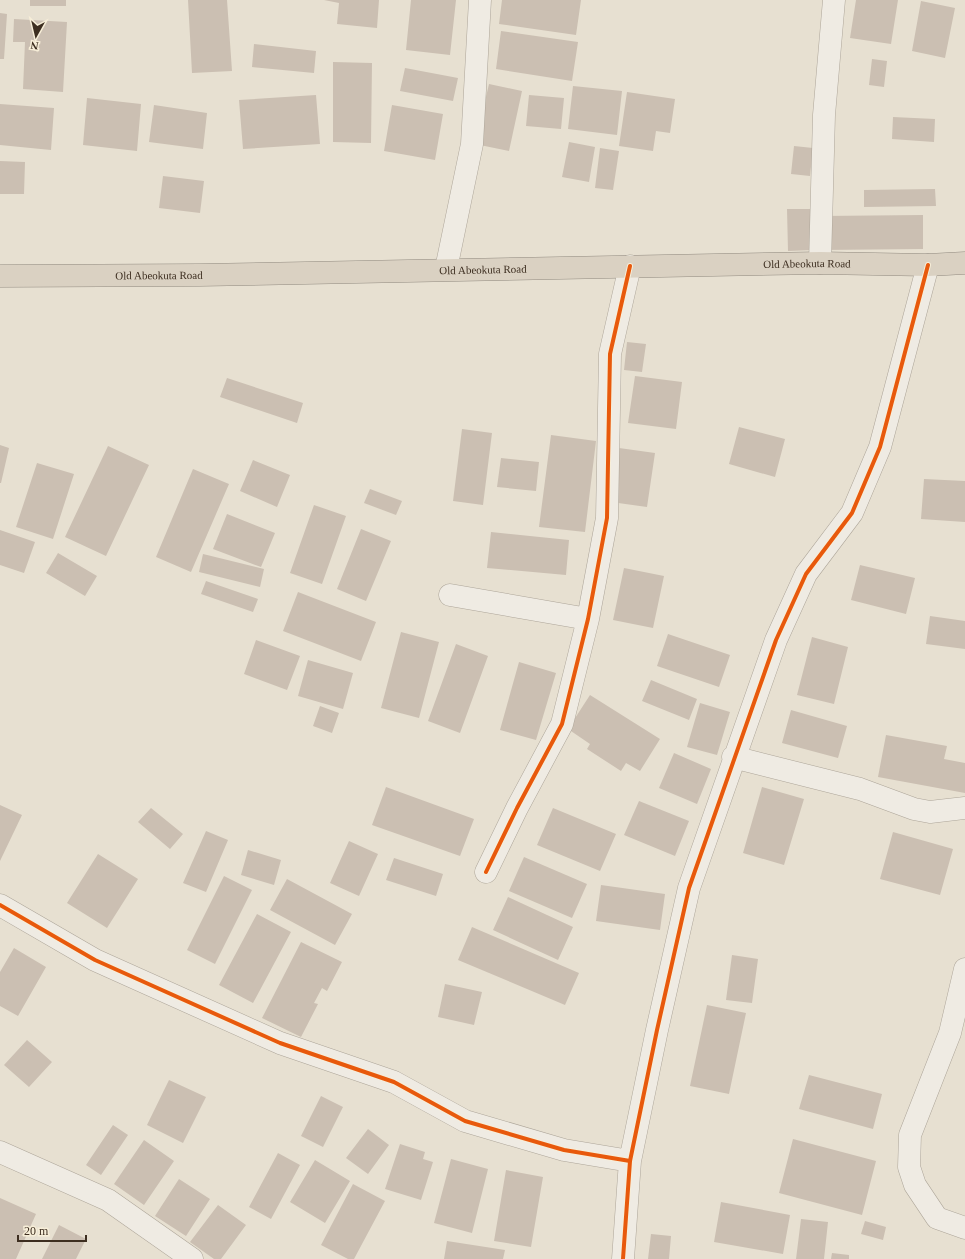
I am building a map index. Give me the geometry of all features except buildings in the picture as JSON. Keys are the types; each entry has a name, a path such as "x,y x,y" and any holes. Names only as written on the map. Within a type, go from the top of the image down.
{"highway":[{"name":"Old Abeokuta Road","path":"0,276 200,275 446,269 820,263 928,265 965,262"}],"street":[{"path":"446,269 472,144 480,0"},
{"path":"820,263 824,115 834,0"},
{"path":"623,1259 630,1161 657,1030 689,888 776,640 806,574 852,513 880,447 928,265"},
{"path":"486,872 516,808 562,724 588,619 607,518 610,354 630,266"},
{"path":"450,595 588,619"},
{"path":"734,757 860,789 914,810 930,812 965,808"},
{"path":"0,905 95,960 280,1043 394,1082 465,1121 564,1150 630,1161"},
{"path":"965,969 950,1032 910,1135 909,1167 915,1186 938,1218 965,1228"},
{"path":"0,1152 108,1200 192,1259"}],"cycle path":[{"path":"623,1259 630,1161 657,1030 689,888 776,640 806,574 852,513 880,447 928,265"},
{"path":"486,872 517,808 562,724 588,619 607,518 610,354 630,266"},
{"path":"0,905 95,960 280,1043 394,1082 465,1121 564,1150 630,1161"}]}
